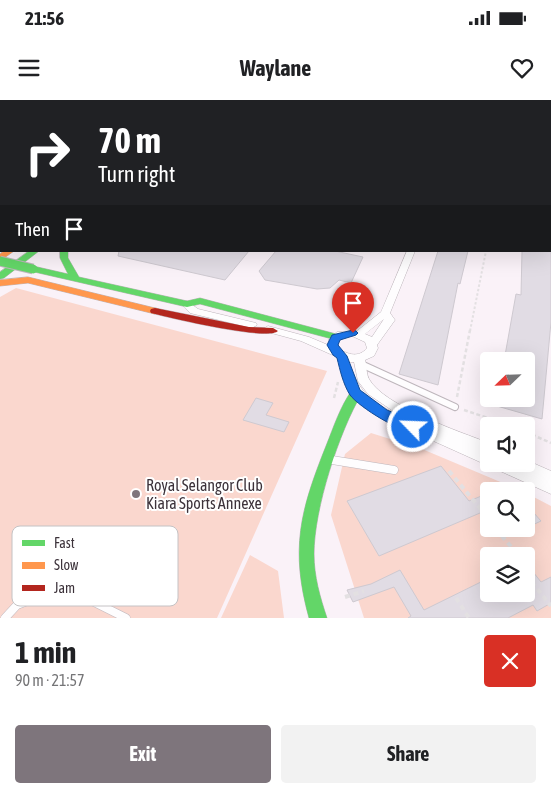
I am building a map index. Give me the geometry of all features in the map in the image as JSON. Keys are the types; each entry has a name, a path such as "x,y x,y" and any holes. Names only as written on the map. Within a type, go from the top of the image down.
{"main road":[{"path":"0,277 34,252"},
{"path":"64,252 64,258 76,280"},
{"path":"32,269 48,257"},
{"path":"0,259 76,280 187,304 200,301 336,337"},
{"path":"0,284 15,280 28,280 167,314 249,330 273,331"},
{"path":"318,618 312,596 306,554 310,514 348,405 356,393"}],"street":[{"path":"359,334 385,313 411,252"},
{"path":"187,304 194,311 305,339 339,355 360,362"},
{"path":"360,362 369,355 373,348 372,344 390,320 385,313"},
{"path":"372,344 359,334 346,333 336,337 332,345 339,355 356,393 382,414 480,457"},
{"path":"360,362 364,380 375,395 394,407 480,445"},
{"path":"535,470 551,477"},
{"path":"514,472 551,488"}],"lane":[{"path":"360,362 455,407"},
{"path":"329,460 394,470"},
{"path":"5,618 16,606"},
{"path":"103,606 126,618"}],"path":[{"path":"486,252 455,407 489,417"},
{"path":"334,402 338,382"},
{"path":"535,436 551,443"},
{"path":"449,471 480,509"},
{"path":"503,537 511,547"},
{"path":"535,587 551,606"},
{"path":"345,597 364,591"},
{"path":"456,598 469,618"}],"shaded area":[{"name":"Royal Selangor Club Kiara Sports Annexe","path":"16,288 327,371 217,618 0,618 0,297"},
{"path":"371,433 422,449 501,482 480,482 480,537 535,537 535,498 551,506 551,618 364,618 331,515 345,454"},
{"path":"250,555 278,571 284,618 221,618"}],"building":[{"path":"119,252 248,252 225,280 118,256"},
{"path":"275,252 340,252 363,257 351,283 339,280 330,288 317,289 265,280 259,271"},
{"path":"438,252 468,252 460,284 458,283 438,385 399,374"},
{"path":"522,252 551,252 551,322 542,419 504,408 535,408 535,352 506,352 516,294 521,295"},
{"path":"256,398 273,403 266,415 289,422 284,432 243,420"},
{"path":"441,466 469,501 480,497 480,513 379,556 347,501"},
{"path":"535,514 541,521 535,524"},
{"path":"400,570 424,610 480,582 480,602 535,602 535,574 541,582 551,577 551,603 537,611 533,605 508,618 408,618 411,616 394,587 353,602 347,590 371,584"}],"traffic: fast":[{"path":"1,276 34,252"},
{"path":"64,252 64,258 76,280"},
{"path":"0,261 33,269"},
{"path":"33,269 187,304 200,301 336,337"},
{"path":"318,618 306,561 310,516 321,478 348,405 356,393"}],"traffic: slow":[{"path":"0,258 9,252"},
{"path":"0,283 28,280 155,311"}],"traffic: jam":[{"path":"155,311 249,330 273,331"}],"place":[{"name":"Royal Selangor Club Kiara Sports Annexe","path":"136,494"}],"route":[{"path":"353,333 341,334 336,337 332,345 337,353 342,356 350,382 356,393 382,414 413,427"}]}
